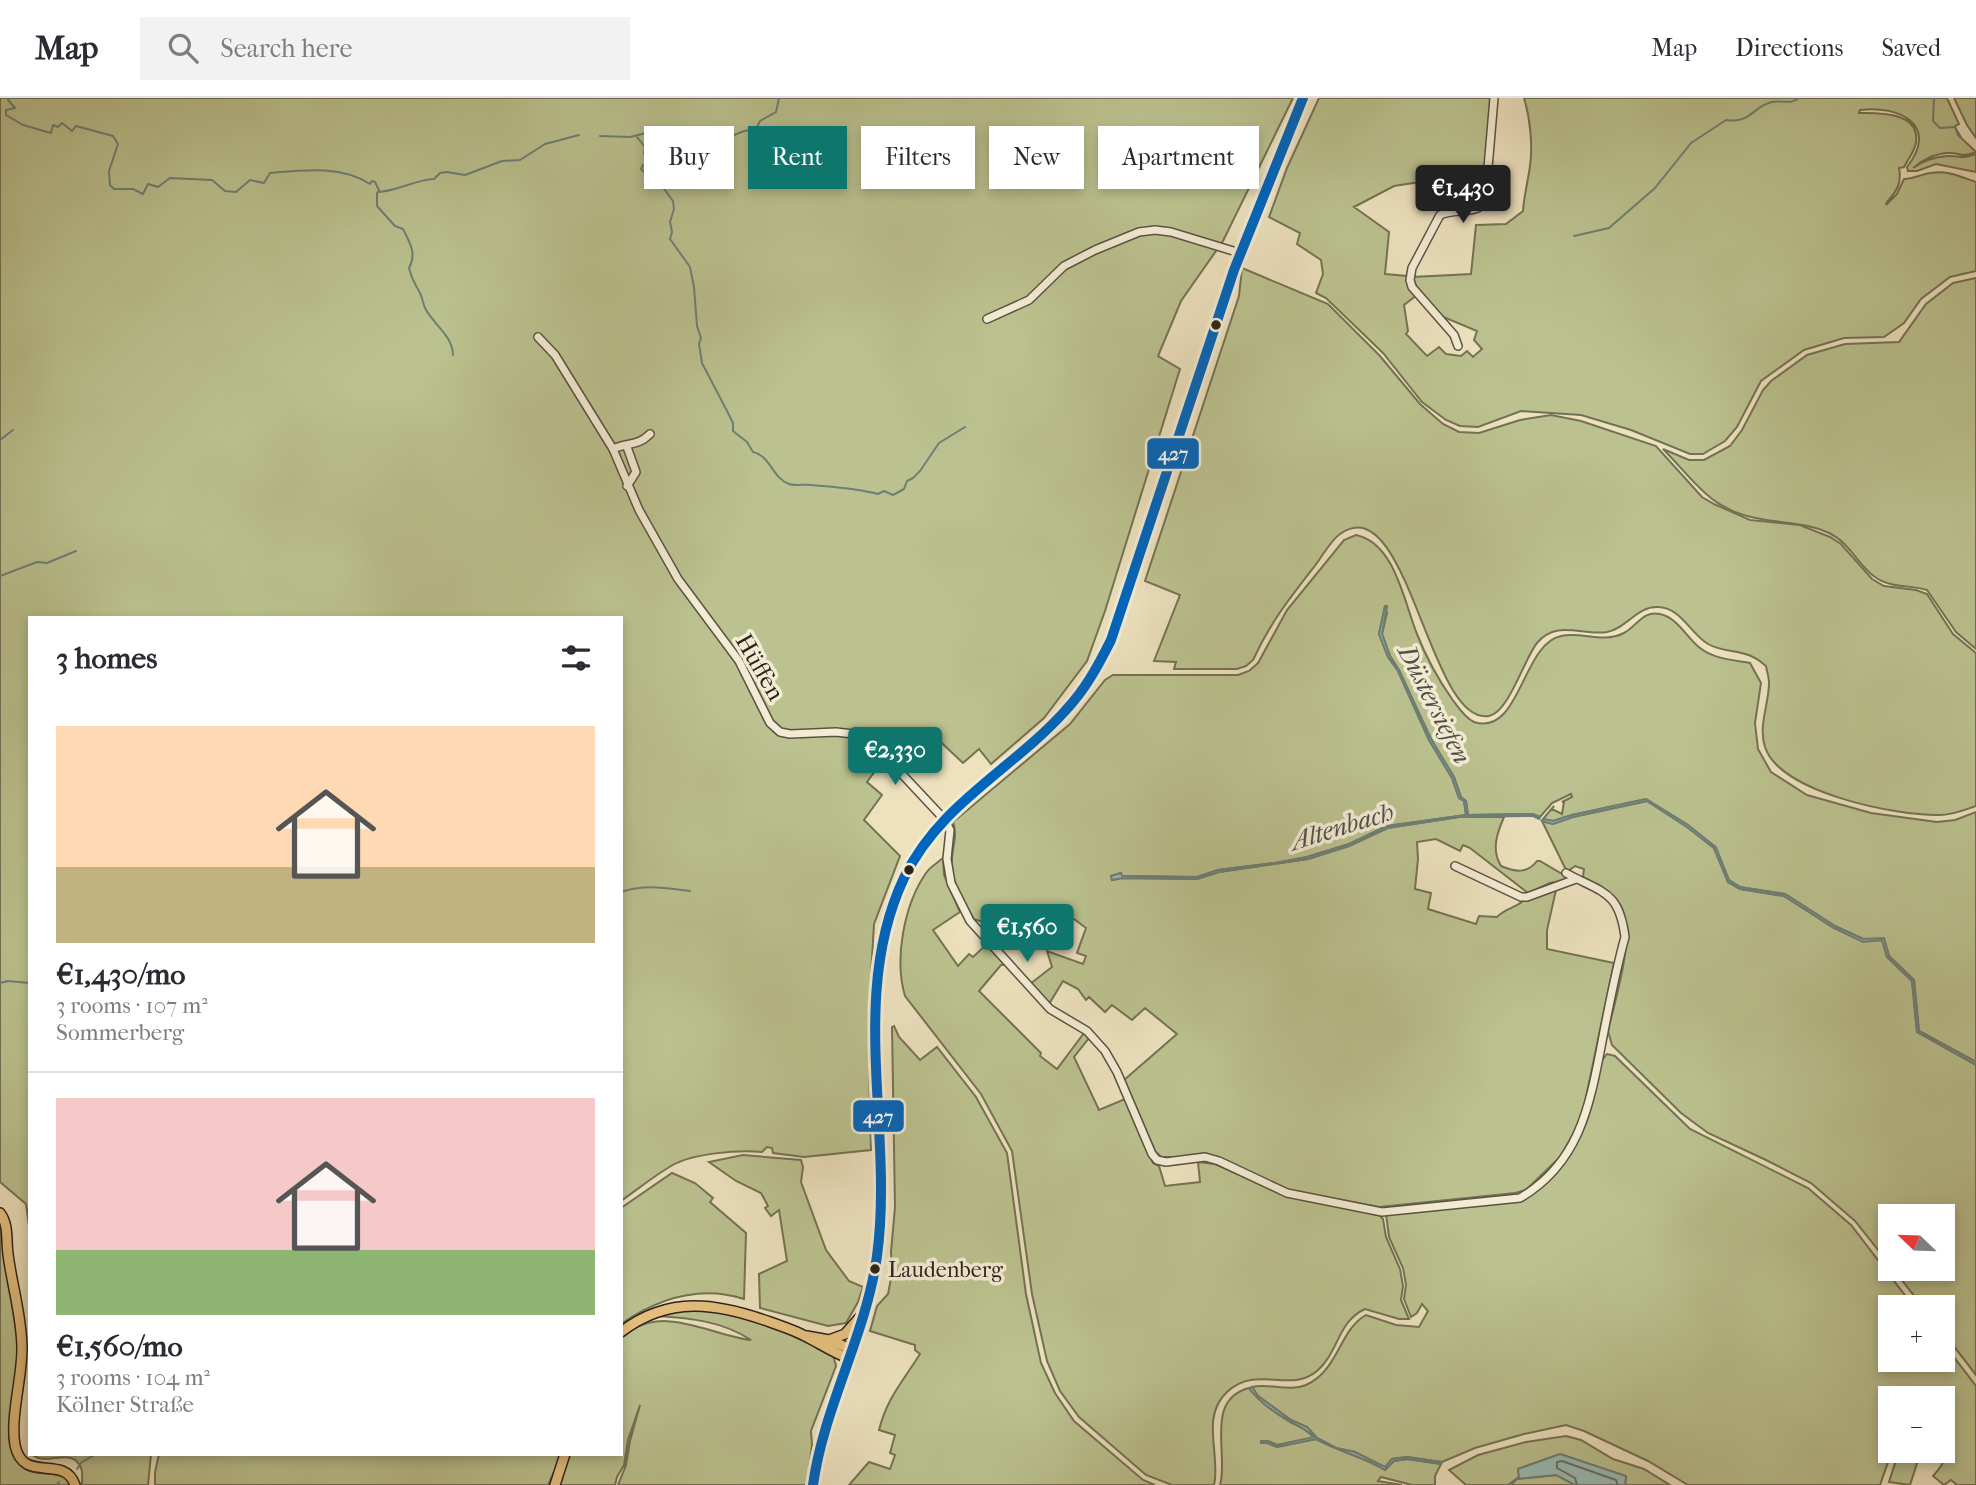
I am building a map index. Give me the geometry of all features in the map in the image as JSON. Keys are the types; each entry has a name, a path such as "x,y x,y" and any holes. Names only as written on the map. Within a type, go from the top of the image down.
{"main road":[{"path":"813,1485 822,1432 865,1311 875,1270 880,1226 876,996 885,928 909,868 944,819 980,784 1036,740 1079,695 1096,670 1111,640 1237,262 1303,98"},
{"path":"0,1213 6,1224 8,1256 21,1338 16,1449 22,1461 30,1466 41,1470 65,1471 75,1485"},
{"path":"623,1331 657,1312 681,1306 709,1305 743,1313 805,1336 828,1340 849,1354"},
{"path":"828,1340 845,1334 865,1311"},
{"path":"805,1336 814,1343 849,1354"},
{"path":"555,1485 564,1456"}],"street":[{"path":"1458,346 1454,335 1412,286 1410,274 1440,215 1447,211 1476,209 1485,203 1494,98"},
{"path":"987,319 1029,300 1064,266 1105,245 1139,232 1171,232 1237,262"},
{"name":"Hüffen","path":"538,337 555,355 613,449 627,486 678,579 739,661 770,723 780,732 790,734 836,732 862,735 870,740 944,819"},
{"path":"613,449 619,446 627,447 650,434"},
{"path":"627,447 636,472 627,486"},
{"path":"944,819 950,830 947,871 950,883 970,921 1050,1009 1087,1031 1111,1060 1157,1160 1166,1162 1205,1157 1286,1193 1382,1212 1520,1198 1534,1190 1550,1174 1581,1130 1625,937 1623,919 1617,905 1607,894 1566,873"},
{"path":"936,853 948,852"},
{"path":"1455,866 1521,897 1576,878"}],"green space":[{"path":"0,98 1293,98 1259,167 1259,126 1098,126 1098,189 1248,189 1223,241 1181,301 1158,356 1180,369 1087,661 1044,718 991,764 979,749 963,763 930,732 901,768 870,736 866,741 884,759 867,782 882,795 864,820 900,856 874,924 868,1026 871,1150 804,1157 773,1153 772,1148 767,1147 762,1152 703,1155 671,1166 623,1200 623,616 28,616 28,1218 26,1204 0,1182"},
{"path":"1319,98 1491,98 1485,172 1394,186 1354,207 1389,232 1385,274 1407,276 1417,295 1404,305 1408,331 1406,334 1427,356 1439,347 1446,354 1461,356 1467,351 1473,357 1482,349 1474,340 1477,331 1441,316 1417,288 1413,277 1471,274 1476,225 1506,224 1523,211 1531,149 1524,98 1947,98 1959,124 1955,126 1958,135 1976,152 1964,155 1939,154 1913,168 1938,157 1963,157 1976,154 1976,172 1936,164 1917,171 1908,171 1907,167 1916,152 1919,140 1917,129 1901,115 1888,111 1860,110 1859,113 1896,116 1911,124 1915,132 1914,149 1904,167 1899,168 1898,187 1886,205 1897,194 1904,179 1943,172 1976,182 1976,271 1950,277 1921,299 1904,323 1884,337 1844,338 1804,350 1761,381 1737,427 1725,441 1703,454 1690,454 1631,430 1581,415 1521,411 1478,427 1460,426 1446,420 1422,402 1383,353 1326,298 1316,293 1323,274 1321,260 1297,244 1300,233 1269,217 1287,168"},
{"path":"1954,98 1976,98 1976,138 1967,125"},
{"path":"1242,268 1328,304 1380,356 1420,404 1443,424 1459,432 1479,433 1520,420 1551,415 1581,421 1656,446 1702,497 1714,504 1750,520 1800,525 1830,537 1841,544 1872,579 1884,586 1927,594 1953,634 1976,653 1976,806 1945,815 1897,811 1842,799 1793,777 1775,763 1763,739 1769,691 1766,666 1748,655 1708,644 1679,616 1666,608 1644,610 1607,632 1561,630 1545,636 1537,643 1510,695 1496,712 1489,716 1468,709 1450,685 1401,573 1384,543 1363,528 1340,534 1333,541 1280,612 1253,660 1246,666 1237,669 1174,669 1176,662 1154,661 1180,595 1145,581 1239,296"},
{"path":"1976,278 1976,649 1956,632 1927,590 1881,581 1869,572 1843,542 1820,529 1770,521 1729,509 1695,484 1663,449 1689,460 1704,460 1730,446 1742,430 1763,390 1807,355 1845,344 1899,342 1926,304 1953,283"},
{"path":"1356,535 1369,540 1389,561 1433,668 1459,709 1474,722 1489,723 1502,716 1537,655 1548,643 1569,635 1616,636 1629,630 1649,614 1660,614 1672,619 1705,652 1750,663 1761,683 1755,723 1758,749 1771,772 1807,795 1871,813 1937,822 1955,820 1976,812 1976,1062 1919,1031 1914,980 1889,956 1884,939 1863,939 1835,926 1785,894 1740,887 1729,880 1715,847 1688,825 1646,799 1553,821 1543,819 1554,806 1552,809 1562,814 1562,802 1572,797 1571,794 1552,803 1540,817 1533,814 1468,815 1466,801 1461,797 1454,777 1431,739 1390,656 1382,634 1387,613 1385,606 1379,634 1429,740 1452,778 1459,798 1464,801 1466,815 1387,826 1349,844 1307,857 1275,863 1218,870 1197,877 1122,876 1121,873 1111,876 1112,880 1197,879 1219,872 1308,859 1349,846 1387,828 1459,817 1504,817 1497,835 1496,848 1501,866 1520,871 1540,861 1567,877 1566,880 1550,883 1528,893 1470,848 1463,845 1460,851 1436,839 1417,842 1415,889 1431,893 1428,909 1476,924 1479,916 1497,917 1523,901 1556,890 1547,930 1547,949 1614,963 1584,1107 1576,1129 1560,1157 1526,1190 1379,1207 1287,1190 1218,1157 1161,1157 1155,1151 1124,1080 1177,1034 1145,1008 1132,1020 1112,1005 1105,1012 1089,997 1086,1000 1078,989 1063,981 1049,1004 1030,984 1052,967 1047,951 1083,964 1086,956 1077,953 1086,928 1074,919 1047,917 1044,908 998,928 974,919 953,877 953,822 1070,724 1105,680 1113,675 1238,675 1249,671 1258,663 1287,610 1344,540"},
{"path":"1647,801 1714,848 1728,882 1740,889 1784,896 1834,928 1863,941 1882,940 1887,957 1912,981 1917,1032 1976,1065 1976,1375 1955,1348 1955,1295 1914,1295 1902,1281 1955,1281 1955,1204 1878,1204 1878,1250 1855,1221 1811,1183 1708,1133 1681,1113 1612,1045 1608,1031 1624,964 1624,914 1614,898 1586,880 1583,876 1584,869 1575,866 1567,872 1542,821 1553,824"},
{"path":"943,858 944,875 960,912 933,930 958,966 969,954 973,957 987,944 1005,965 1001,965 979,991 1041,1053 1040,1056 1057,1069 1084,1033 1089,1038 1074,1057 1099,1110 1125,1099 1153,1163 1159,1166 1165,1186 1200,1182 1198,1162 1215,1164 1286,1196 1379,1215 1383,1219 1386,1237 1400,1269 1403,1286 1401,1300 1409,1319 1399,1319 1365,1309 1343,1329 1330,1355 1317,1371 1296,1380 1250,1380 1227,1392 1219,1402 1213,1425 1214,1485 1172,1485 1146,1475 1079,1417 1060,1391 1047,1361 1032,1294 1012,1151 981,1094 905,996 901,949 907,916 926,873"},
{"path":"894,1026 899,1037 920,1060 937,1047 976,1097 1007,1153 1026,1294 1041,1363 1055,1393 1074,1421 1143,1480 1155,1485 849,1485 869,1462 890,1469 895,1455 890,1453 895,1435 879,1430 891,1399 920,1354 915,1350 915,1345 870,1331 877,1306 888,1294 892,1273 895,1207"},
{"path":"1607,1054 1615,1056 1690,1129 1808,1188 1851,1225 1878,1260 1878,1281 1894,1281 1905,1295 1878,1295 1878,1372 1955,1372 1955,1359 1976,1386 1976,1485 1957,1485 1951,1480 1944,1485 1933,1476 1943,1463 1955,1463 1955,1386 1878,1386 1878,1463 1888,1463 1880,1485 1688,1485 1648,1461 1566,1425 1475,1448 1442,1462 1407,1457 1392,1459 1385,1468 1355,1452 1336,1448 1317,1438 1307,1427 1291,1420 1258,1396 1252,1387 1299,1387 1317,1378 1326,1370 1350,1330 1366,1315 1396,1325 1419,1327 1428,1311 1422,1304 1411,1317 1404,1299 1406,1285 1403,1268 1389,1237 1386,1214 1517,1201 1533,1194 1555,1173 1574,1147 1591,1106 1602,1060"},
{"path":"743,1155 801,1160 801,1182 826,1250 849,1281 863,1287 846,1323 828,1326 760,1308 759,1274 787,1261 779,1210 771,1216 765,1208 768,1206 761,1193 736,1181 709,1162"},
{"path":"672,1173 695,1183 713,1198 710,1202 746,1233 744,1299 712,1293 680,1296 650,1307 623,1323 623,1207"},
{"path":"0,1219 19,1350 15,1457 32,1472 66,1477 71,1485 0,1485"},
{"path":"689,1309 730,1312 783,1331 833,1355 836,1366 811,1431 807,1485 618,1485 626,1465 640,1405 628,1440 624,1465 615,1485 560,1485 568,1456 623,1456 623,1336 637,1327 669,1321 751,1340 717,1325 693,1319 656,1316"},
{"path":"1249,1388 1268,1407 1306,1430 1314,1438 1277,1445 1268,1441 1267,1443 1277,1447 1316,1439 1385,1470 1393,1461 1407,1459 1441,1464 1435,1476 1435,1485 1412,1485 1381,1477 1378,1481 1402,1485 1220,1485 1222,1416 1235,1394"},
{"path":"1566,1436 1581,1440 1613,1459 1644,1469 1670,1485 1625,1485 1626,1477 1560,1454 1518,1469 1519,1477 1508,1485 1466,1485 1449,1470 1478,1455 1526,1442"},
{"path":"34,1456 151,1456 148,1485 82,1485 82,1470 77,1461 65,1457"},
{"path":"159,1456 561,1456 548,1485 155,1485"},
{"path":"1895,1463 1917,1463 1910,1485 1889,1482"},
{"path":"1557,1475 1575,1485 1511,1485 1517,1479"}],"water":[{"path":"1385,606 1382,634 1390,656 1431,739 1454,777 1461,797 1466,801 1468,815 1533,814 1540,817 1539,819 1533,816 1459,817 1388,828 1349,846 1308,859 1219,872 1197,879 1112,880 1111,876 1121,873 1122,876 1197,877 1218,870 1275,863 1307,857 1349,844 1387,826 1466,815 1464,801 1459,798 1452,778 1429,740 1379,634"},
{"path":"1646,799 1688,825 1716,847 1729,880 1740,887 1785,894 1835,926 1863,939 1884,938 1889,956 1914,980 1919,1031 1976,1062 1976,1065 1917,1032 1912,981 1887,957 1882,940 1863,942 1834,928 1784,896 1740,889 1728,882 1714,848 1647,801 1553,824 1542,821 1553,821"},
{"path":"1252,1387 1258,1396 1291,1420 1307,1427 1317,1438 1336,1448 1355,1452 1385,1467 1392,1459 1407,1457 1442,1462 1407,1459 1394,1461 1385,1470 1368,1461 1333,1447 1316,1439 1277,1447 1261,1443 1268,1441 1277,1445 1314,1437 1268,1407 1249,1388"},
{"path":"1560,1454 1626,1476 1625,1485 1575,1485 1556,1475 1517,1479 1508,1485 1519,1477 1518,1469"}],"waterway":[{"path":"10,98 8,100 15,108 6,110 6,115 23,125 51,133 53,125 58,127 62,123 72,131 76,126 113,136 118,144 109,171 110,185 114,189 133,189 143,194 148,184 158,187 170,178 212,180 225,191 236,192 250,180 264,183 270,173 309,170 335,171 370,184 372,181 375,182 378,192 434,179 440,173 465,175 502,161 520,160 545,144 579,135"},
{"path":"600,136 630,137 650,132 669,137 682,156 744,131 756,129 760,121 776,112 779,98"},
{"path":"1574,236 1609,228 1655,188 1691,143 1726,120 1734,121 1747,117 1772,102 1789,102 1799,98"},
{"path":"1934,98 1933,121 1940,128 1955,127 1962,139"},
{"path":"637,137 644,146"},
{"path":"643,165 641,169 652,180 659,182 673,201 670,239 690,267 697,326 701,338 699,344 702,363 733,423 733,431 747,442 753,452 764,458 783,481 791,485 845,488 878,494 884,491 893,495 904,489 907,481 920,471 939,443 965,427"},
{"path":"377,193 377,206 395,226 403,229 408,239 412,248 409,268 412,279 428,314 450,342 453,355"},
{"path":"0,440 13,430"},
{"path":"0,576 37,562 47,563 76,551"},
{"path":"623,892 647,887 690,891"},
{"path":"0,983 28,983"},
{"path":"77,1469 82,1462 92,1456"}],"transit line":[{"name":"427","path":"813,1485 826,1427 864,1314 877,1256 881,1161 875,1016 887,923 904,878 937,829 978,788 1045,732 1065,711 1091,677 1111,640 1234,270 1303,98"}],"place":[{"name":"Laudenberg","path":"875,1269"}],"water label":[{"name":"Düstersiefen","path":"1435,704"},
{"name":"Altenbach","path":"1342,826"}]}
